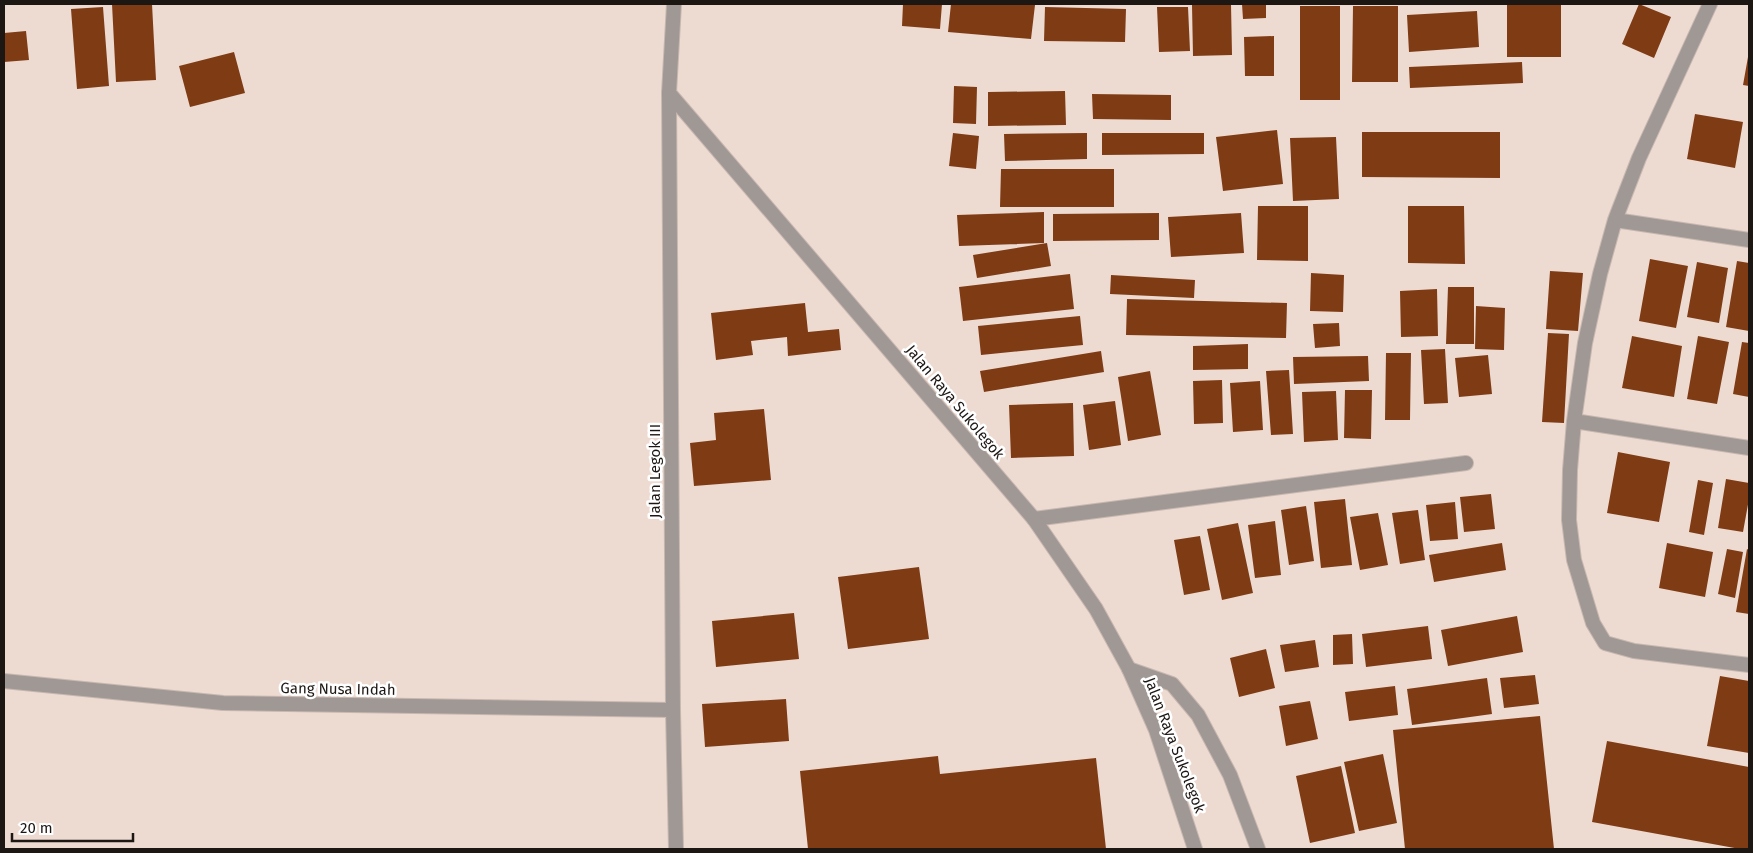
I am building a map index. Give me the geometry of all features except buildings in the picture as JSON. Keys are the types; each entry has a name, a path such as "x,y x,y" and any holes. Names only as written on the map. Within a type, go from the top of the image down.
{"street":[{"path":"669,93 674,4"},
{"path":"1710,4 1639,158 1615,220 1584,343 1574,421 1569,510 1574,560 1593,623 1605,643 1634,652 1749,665"},
{"name":"Jalan Raya Sukolegok","path":"669,93 1034,519 1096,609 1129,669 1156,730 1195,849"},
{"name":"Jalan Legok III","path":"669,93 673,710 676,849"},
{"path":"1615,220 1749,240"},
{"path":"1574,421 1749,448"},
{"path":"1034,519 1466,463"},
{"path":"1129,669 1172,684 1198,715 1230,775 1258,849"},
{"name":"Gang Nusa Indah","path":"4,681 223,703 673,710"}]}
